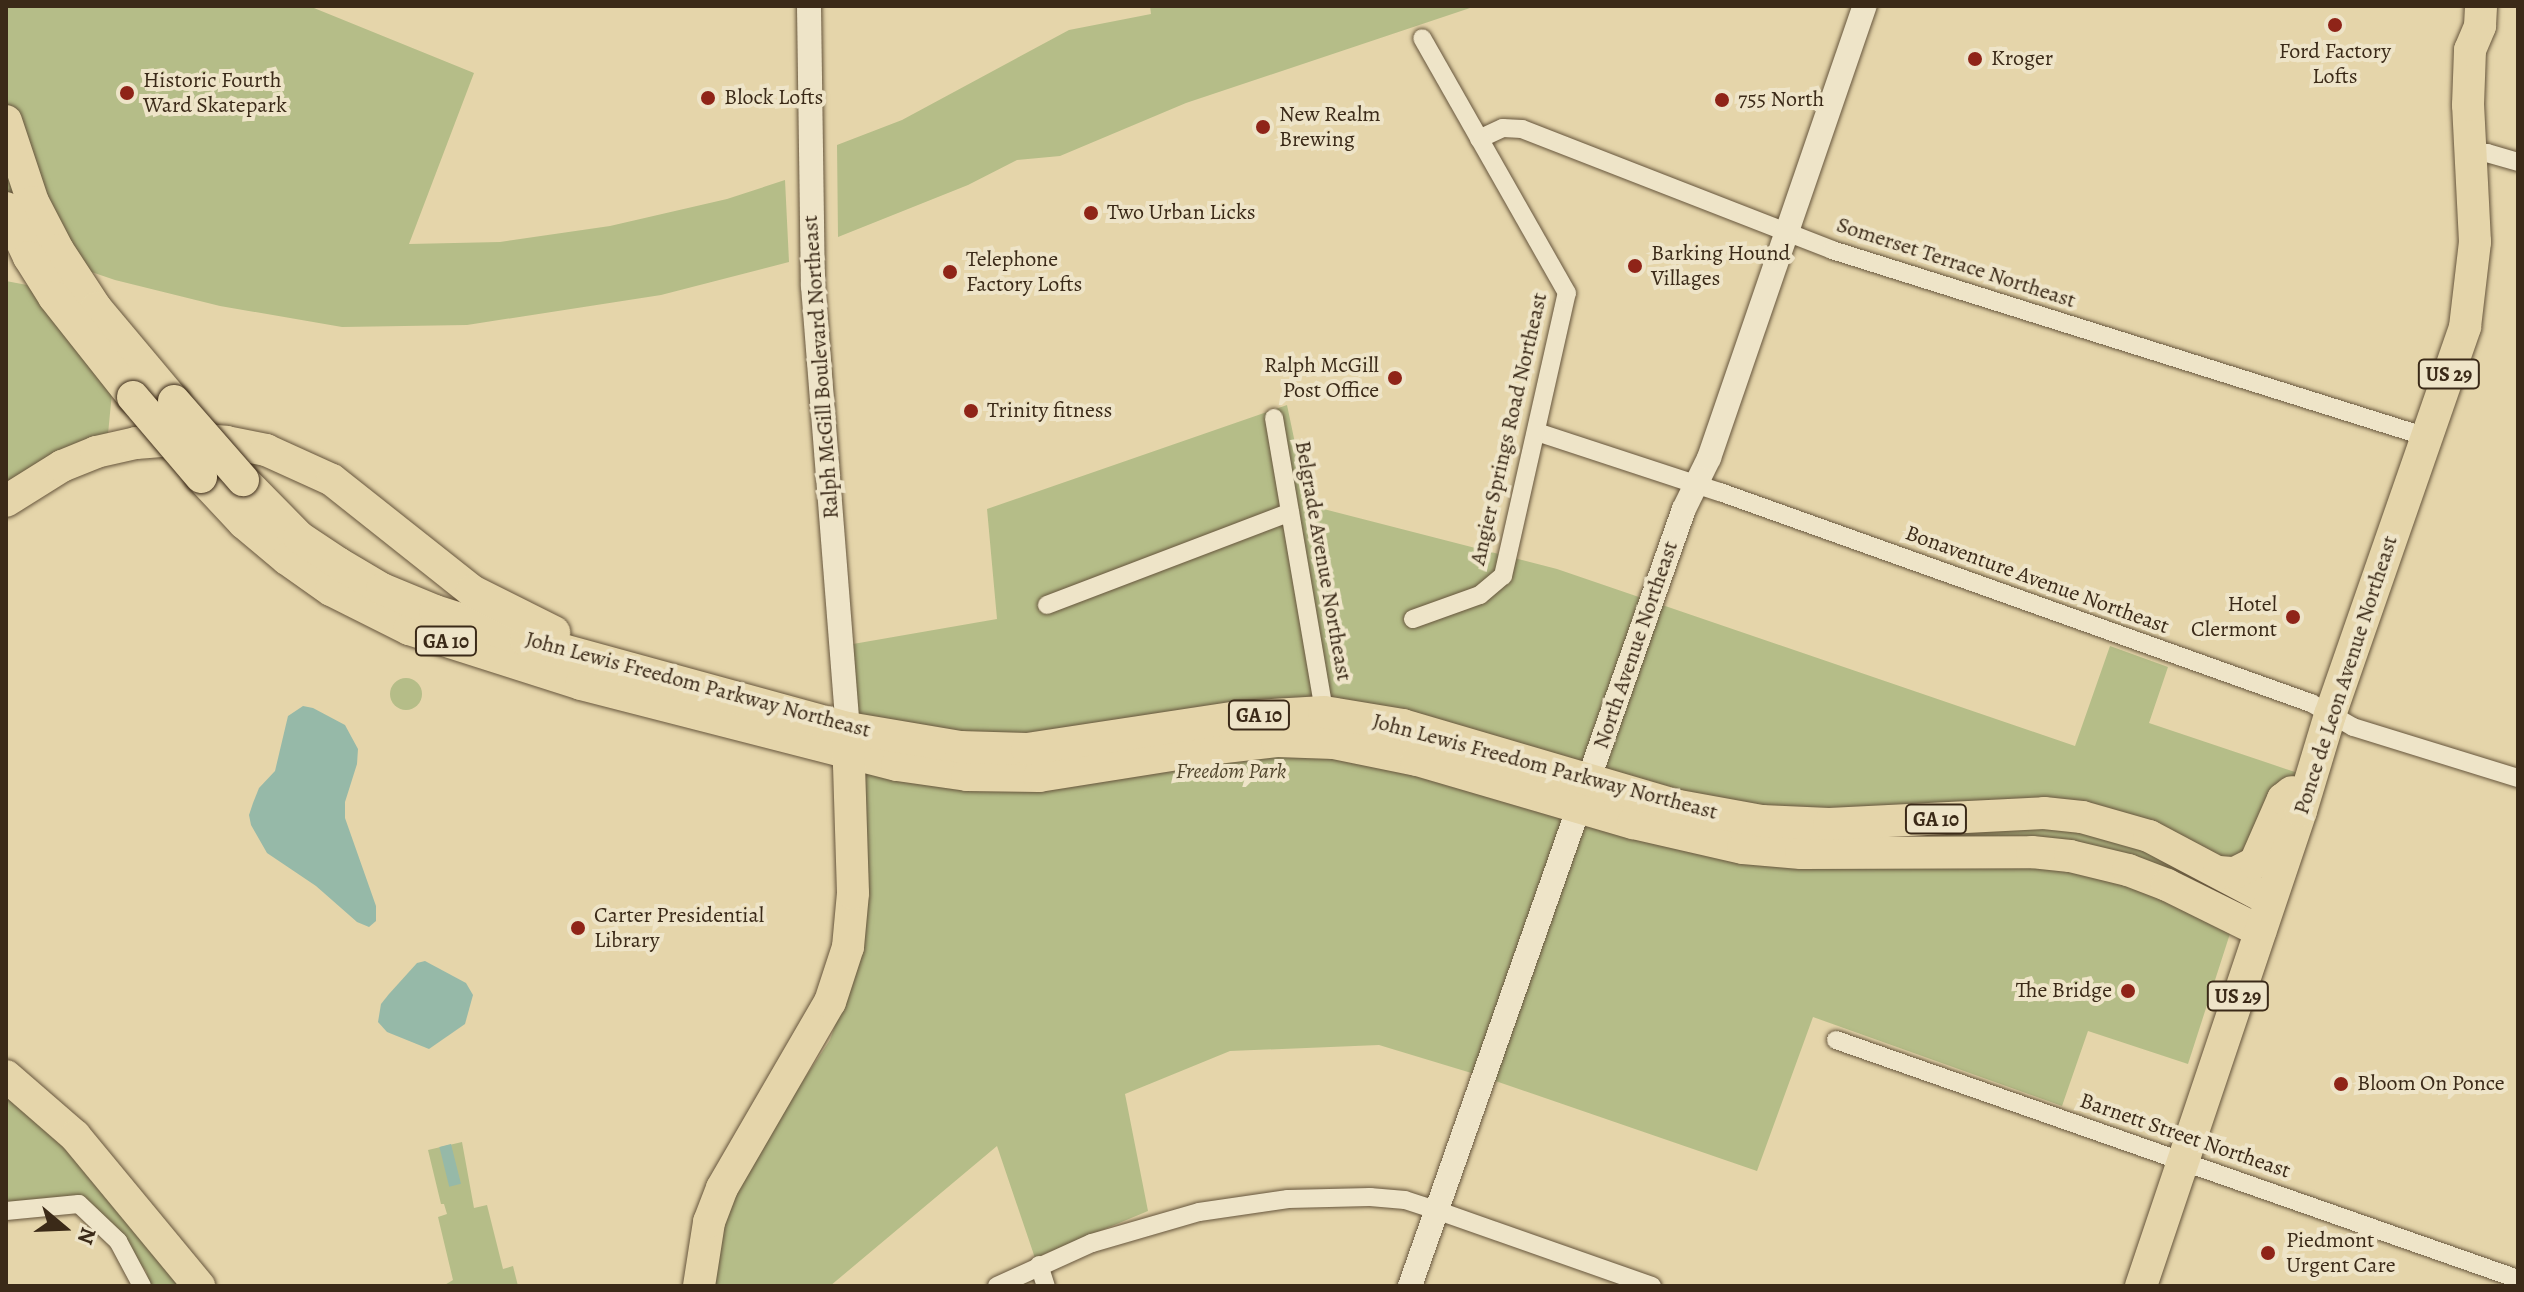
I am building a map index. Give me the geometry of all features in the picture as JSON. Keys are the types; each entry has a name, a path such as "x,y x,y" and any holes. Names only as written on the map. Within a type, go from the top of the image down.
{"highway":[{"name":"Ponce de Leon Avenue Northeast","path":"2141,1286 2330,715 2469,310 2475,242 2470,152 2470,50 2461,26 2462,6"},
{"name":"Ponce de Leon Avenue Northeast","path":"2470,50 2480,26 2481,6"},
{"name":"John Lewis Freedom Parkway Northeast","path":"6,121 33,202 58,250 96,308 243,480 299,537 382,589 472,623 614,663 848,741 967,775 1039,776 1216,748 1312,740 1583,793 1762,821 1829,824 2044,813 2082,817 2149,836 2270,900"},
{"name":"John Lewis Freedom Parkway Northeast","path":"6,208 29,257 54,297 133,397 244,523 331,590 409,629 553,676 848,741 960,747 1027,749 1238,717 1324,712 1403,725 1583,793 1743,848 1815,853 2032,852 2070,856 2128,870 2167,885 2260,931"},
{"path":"6,501 62,466 96,452 136,443 187,439 226,442 266,450 315,469 347,489 472,591 614,663"},
{"name":"John Lewis Freedom Parkway Northeast","path":"699,1286 709,1222 722,1188 830,1002 848,947 853,893 848,741"},
{"path":"2219,872 2235,873 2255,863 2283,799 2311,779"},
{"path":"6,1076 75,1136 199,1286"}],"main road":[{"name":"Ralph McGill Boulevard Northeast","path":"809,6 813,286 848,741"},
{"name":"North Avenue Northeast","path":"1410,1286 1583,793 1695,485 1709,458 1865,6"}],"street":[{"name":"Angier Springs Road Northeast","path":"1413,619 1480,595 1503,576 1567,293 1422,38"},
{"name":"Somerset Terrace Northeast","path":"1479,139 1503,128 1522,129 1832,250 2427,437"},
{"path":"2470,152 2487,153 2518,162"},
{"name":"Belgrade Avenue Northeast","path":"1274,418 1324,712"},
{"name":"Bonaventure Avenue Northeast","path":"1537,432 2302,699 2353,727 2518,778"},
{"path":"1047,605 1290,512"},
{"name":"Barnett Street Northeast","path":"1836,1040 2518,1279"},
{"path":"997,1286 1039,1265 1145,1226 1257,1202 1370,1197 1405,1200 1652,1286"},
{"path":"6,1211 79,1204 118,1241 142,1286"},
{"path":"1039,1265 1046,1286"}],"green space":[{"path":"6,6 309,6 474,73 409,244 500,242 610,226 727,199 785,180 789,262 661,295 467,325 342,327 220,306 115,280 6,243"},
{"path":"1150,6 1476,6 1186,103 1060,156 1017,160 968,185 838,237 837,145 902,120 1069,30 1151,14"},
{"path":"6,281 27,285 112,393 107,444 6,494"},
{"name":"Freedom Park","path":"1287,405 1308,505 1557,569 2075,746 2110,646 2168,667 2149,723 2301,774 2255,856 2188,1064 2088,1031 2062,1106 1813,1017 1757,1171 1478,1075 1379,1045 1230,1051 1125,1094 1148,1211 1035,1258 997,1146 830,1286 711,1286 711,1245 743,1171 830,1040 854,970 865,884 830,648 997,619 987,509"},
{"path":"406,678 417,683 422,694 417,705 406,710 395,705 390,694 395,683"},
{"path":"6,1084 15,1090 189,1286 150,1286 146,1271 77,1195 6,1205"},
{"path":"462,1142 474,1208 487,1205 503,1269 513,1266 518,1286 443,1286 453,1280 438,1217 447,1214 444,1204 441,1204 428,1150"}],"shaded area":[{"path":"303,706 345,725 358,749 357,764 345,802 345,818 376,906 376,921 369,927 357,922 316,886 267,853 251,825 249,815 259,788 275,771 288,716"},
{"path":"425,961 466,983 473,995 465,1024 429,1049 387,1032 378,1022 381,1004 417,963"},
{"path":"451,1144 461,1184 449,1187 439,1147"}],"place":[{"name":"Ford Factory Lofts","path":"2335,25"},
{"name":"Kroger","path":"1975,59"},
{"name":"Historic Fourth Ward Skatepark","path":"127,93"},
{"name":"Block Lofts","path":"708,98"},
{"name":"755 North","path":"1722,100"},
{"name":"New Realm Brewing","path":"1263,127"},
{"name":"Two Urban Licks","path":"1091,213"},
{"name":"Barking Hound Villages","path":"1635,266"},
{"name":"Telephone Factory Lofts","path":"950,272"},
{"name":"Ralph McGill Post Office","path":"1395,378"},
{"name":"Trinity fitness","path":"971,411"},
{"name":"Hotel Clermont","path":"2293,617"},
{"name":"Carter Presidential Library","path":"578,928"},
{"name":"The Bridge","path":"2128,991"},
{"name":"Bloom On Ponce","path":"2341,1084"},
{"name":"Piedmont Urgent Care","path":"2268,1253"}]}
